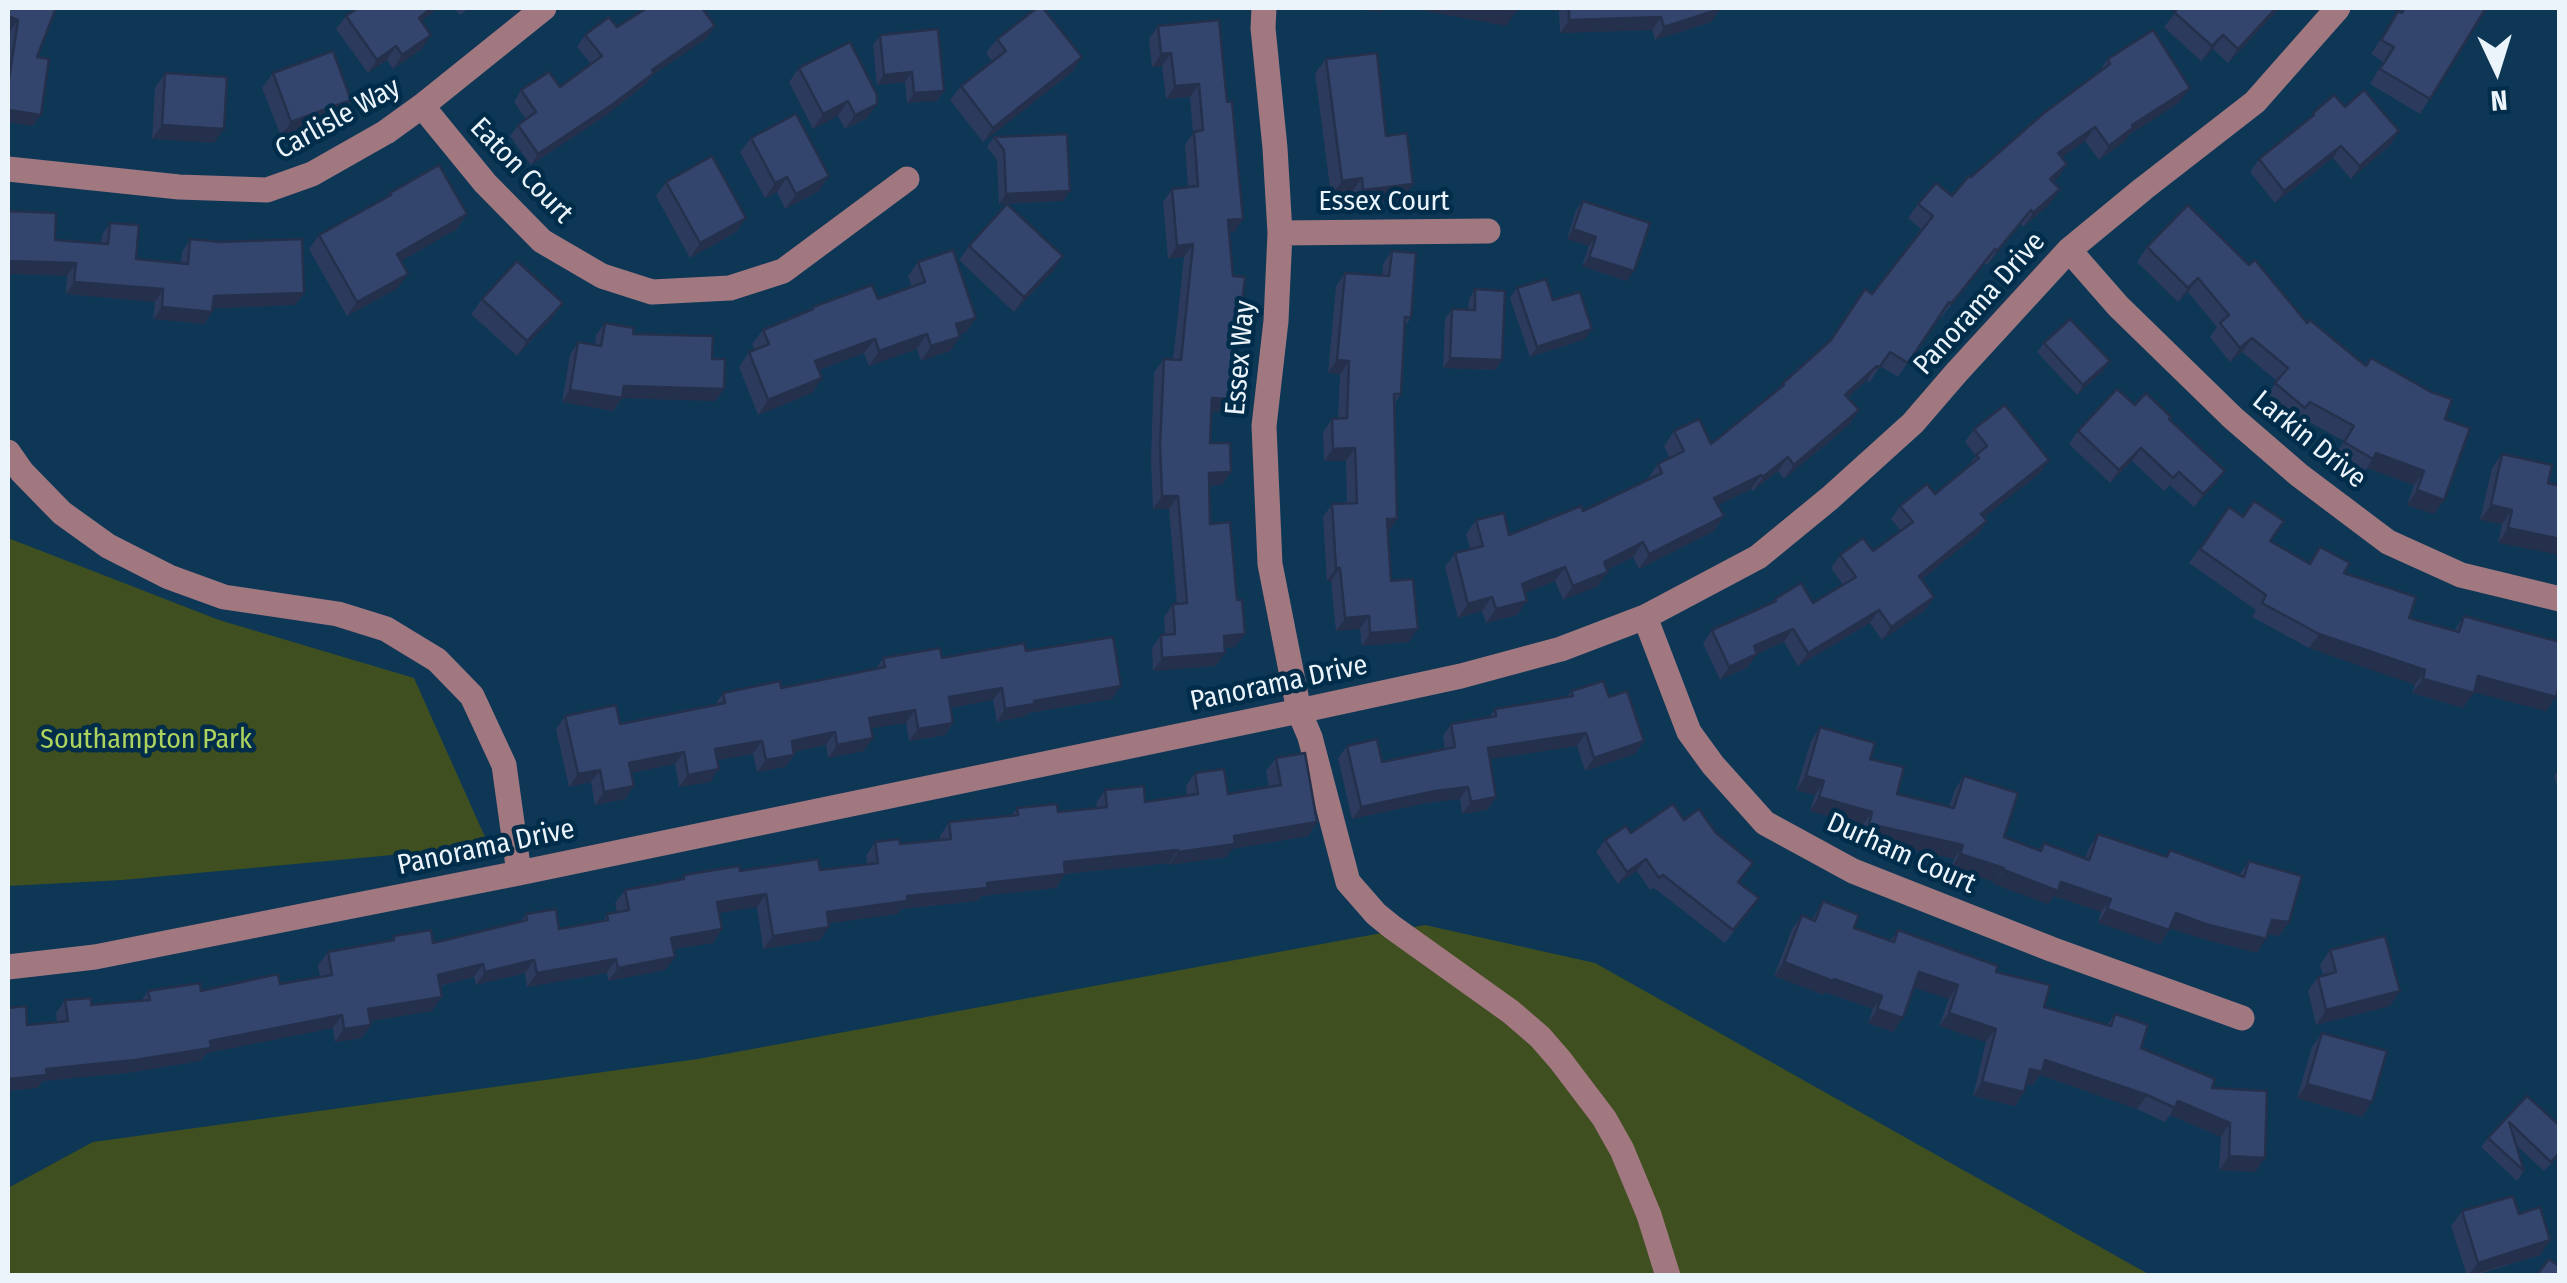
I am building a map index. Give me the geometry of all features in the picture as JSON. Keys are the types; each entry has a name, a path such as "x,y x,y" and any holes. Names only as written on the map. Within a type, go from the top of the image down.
{"street":[{"name":"Carlisle Way","path":"8,168 179,187 267,190 312,174 386,132 544,8"},
{"name":"Essex Way","path":"1264,8 1280,232 1276,321 1264,426 1270,564 1299,712 1310,737 1348,882 1384,920 1512,1012 1560,1060 1604,1118 1622,1150 1649,1215 1668,1276"},
{"name":"Panorama Drive","path":"8,967 95,958 1299,712 1561,649 1645,617 1758,557 1830,498 1914,423 2069,250 2254,102 2338,8"},
{"name":"Eaton Court","path":"422,106 485,183 542,241 602,276 652,292 730,288 783,271 907,178"},
{"name":"Essex Court","path":"1280,232 1488,231"},
{"name":"Larkin Drive","path":"2069,250 2118,306 2233,418 2298,475 2388,542 2462,575 2560,600"},
{"path":"8,452 62,513 108,546 169,577 224,597 338,614 386,629 437,660 472,696 504,765 519,873"},
{"name":"Durham Court","path":"1645,617 1689,732 1765,823 1853,871 2242,1018"}],"green space":[{"name":"Southampton Park","path":"8,538 219,620 414,678 489,846 122,880 8,886"},
{"path":"1425,925 1595,963 2150,1275 8,1276 8,1188 93,1142 698,1059"}],"building":[{"path":"8,8 56,8 37,57 49,59 41,115 8,110 8,79 18,20 8,16"},
{"path":"358,8 431,8 419,18 431,35 402,55 396,46 377,60 346,16"},
{"path":"647,8 702,8 715,26 652,70 654,73 613,104 538,154 518,125 536,112 521,90 549,72 560,87 602,56 585,35 609,17 617,27"},
{"path":"1037,8 1043,8 1082,57 993,128 961,86 1006,51 997,39"},
{"path":"1569,8 1720,9 1664,27 1661,17 1569,20"},
{"path":"2179,8 2276,8 2238,49 2223,35 2212,46 2174,12"},
{"path":"2405,8 2486,8 2430,99 2380,69 2394,47 2381,40 2398,11 2402,13"},
{"path":"1219,20 1227,102 1232,101 1243,219 1228,220 1233,276 1245,277 1235,339 1233,399 1212,398 1210,443 1230,443 1231,472 1209,473 1210,524 1230,522 1237,600 1242,600 1245,634 1224,636 1225,653 1162,658 1161,635 1175,634 1173,604 1187,603 1178,496 1162,496 1160,445 1164,359 1181,360 1193,244 1177,246 1172,189 1198,186 1194,132 1203,130 1199,84 1175,86 1171,53 1161,54 1158,26"},
{"path":"938,29 944,91 914,93 912,72 884,75 880,35"},
{"path":"2153,30 2190,88 2132,125 2109,146 2095,127 2058,153 2067,164 2050,179 2060,189 2033,213 2031,210 1995,249 1949,302 1908,363 1890,352 1879,368 1845,395 1859,410 1794,465 1788,457 1763,477 1714,498 1724,516 1649,554 1643,542 1604,562 1608,572 1573,586 1565,567 1522,584 1527,601 1496,609 1492,597 1468,604 1455,553 1483,546 1476,520 1504,513 1509,535 1581,506 1583,511 1662,473 1658,464 1684,451 1674,431 1699,419 1711,444 1784,385 1831,340 1865,289 1872,294 1933,216 1918,204 1936,183 1952,196 1969,176 2044,113 2110,64 2108,59"},
{"path":"850,42 877,95 877,104 855,115 848,101 823,114 799,68"},
{"path":"333,51 351,100 291,122 273,73"},
{"path":"1377,53 1386,136 1407,133 1413,184 1363,190 1362,178 1342,181 1326,59"},
{"path":"165,73 227,77 224,129 162,125"},
{"path":"2364,90 2399,131 2360,166 2341,146 2284,191 2259,159 2334,95 2345,107"},
{"path":"796,114 829,176 796,194 787,177 775,183 751,138"},
{"path":"1067,134 1070,191 1006,194 1004,150 994,137"},
{"path":"712,156 746,218 700,243 666,182"},
{"path":"439,165 467,214 397,254 408,274 357,302 319,235"},
{"path":"1583,201 1650,223 1634,271 1589,257 1596,237 1573,229"},
{"path":"1007,204 1063,256 1024,297 969,246"},
{"path":"2188,205 2249,265 2255,260 2307,323 2310,320 2366,366 2371,358 2431,392 2452,399 2445,419 2470,428 2444,500 2417,490 2424,471 2376,453 2373,459 2344,442 2354,426 2310,402 2305,408 2275,383 2288,368 2252,338 2240,348 2220,323 2229,315 2198,278 2188,288 2147,247"},
{"path":"8,211 56,213 55,240 108,244 110,223 139,225 136,259 188,264 190,239 302,239 304,293 214,296 212,312 162,307 163,289 74,282 76,263 8,261"},
{"path":"953,250 976,318 956,324 960,337 931,346 927,334 879,351 875,339 815,361 822,378 768,400 749,352 769,344 763,330 872,285 878,299 925,282 918,262"},
{"path":"1392,251 1416,253 1411,318 1405,317 1401,394 1394,394 1397,519 1387,519 1391,581 1413,579 1418,629 1370,633 1369,616 1345,618 1340,568 1336,568 1332,504 1357,503 1355,448 1333,449 1332,419 1347,418 1349,361 1337,360 1345,273 1389,276"},
{"path":"517,261 563,303 527,341 482,299"},
{"path":"1546,279 1553,300 1580,292 1592,329 1537,347 1517,288"},
{"path":"1475,289 1505,291 1502,360 1450,358 1452,309 1475,310"},
{"path":"2070,319 2110,361 2083,385 2044,343"},
{"path":"605,323 634,328 633,334 713,336 712,359 725,359 724,389 624,386 622,398 570,390 578,342 601,346"},
{"path":"2117,389 2135,405 2146,393 2225,471 2203,494 2179,472 2173,478 2141,448 2119,470 2078,431"},
{"path":"2005,405 2049,460 1981,514 1987,521 1919,576 1934,597 1891,627 1879,610 1808,653 1793,629 1754,646 1757,654 1729,667 1712,630 1776,601 1801,583 1813,603 1856,577 1840,555 1863,538 1873,551 1913,522 1900,506 1927,484 1935,494 1979,458 1976,455 1987,446 1974,429"},
{"path":"2502,454 2552,465 2548,483 2560,486 2560,539 2508,528 2512,510 2491,505"},
{"path":"2254,501 2284,521 2270,541 2310,564 2320,547 2350,563 2344,573 2416,597 2409,618 2459,632 2464,616 2560,642 2560,684 2556,697 2478,676 2474,693 2423,679 2425,670 2319,634 2262,603 2266,595 2200,549 2229,507 2243,517"},
{"path":"1113,637 1121,686 1005,709 1002,688 949,697 953,723 918,729 915,710 869,718 873,738 837,745 835,732 792,741 794,755 766,760 762,741 715,749 719,769 688,775 684,752 629,763 634,786 604,792 600,770 578,774 565,716 616,705 620,724 725,703 723,693 780,681 781,688 885,667 883,658 940,648 942,658 1024,643 1026,651"},
{"path":"1603,681 1609,697 1627,691 1644,741 1594,758 1586,733 1488,748 1496,797 1471,802 1468,787 1361,807 1347,746 1377,739 1382,762 1455,747 1451,724 1496,716 1495,709 1573,696 1571,691"},
{"path":"1820,727 1875,743 1870,759 1904,767 1897,794 1954,808 1964,776 2018,793 2004,837 2041,851 2044,843 2089,860 2098,834 2167,857 2170,850 2244,877 2249,861 2302,876 2289,922 2272,920 2266,939 2176,913 2169,930 2107,909 2111,899 2061,882 2058,891 1960,854 1963,845 1869,824 1872,812 1819,797 1824,781 1806,776"},
{"path":"1305,753 1317,822 1234,836 1235,844 1064,862 1065,874 987,883 987,888 907,896 907,901 827,912 829,927 773,936 766,894 717,902 722,929 671,938 675,957 618,968 616,959 537,973 534,960 485,972 483,964 438,975 442,997 368,1009 371,1025 344,1029 342,1015 210,1041 211,1048 46,1069 47,1075 8,1079 8,1008 26,1006 27,1025 68,1021 65,1000 91,998 91,1005 150,1000 148,991 200,983 201,991 278,974 280,984 332,975 328,952 394,940 394,936 431,930 433,943 527,920 526,914 556,909 559,929 608,920 607,914 629,910 625,890 739,866 740,871 818,859 820,870 878,863 875,842 951,839 949,822 1018,815 1017,808 1057,804 1058,812 1107,807 1105,790 1144,786 1145,802 1198,794 1195,773 1224,769 1228,794 1281,785 1276,758"},
{"path":"1673,804 1684,820 1699,809 1716,833 1753,863 1738,882 1759,898 1733,930 1663,875 1659,878 1646,859 1627,872 1605,840 1626,826 1631,833"},
{"path":"1823,901 1859,915 1854,928 1894,942 1898,930 1998,966 1996,972 2050,985 2044,1007 2111,1026 2115,1014 2148,1025 2141,1048 2215,1079 2212,1088 2267,1091 2265,1158 2229,1156 2230,1123 2178,1101 2175,1108 2045,1060 2042,1072 2030,1069 2024,1092 1982,1082 1996,1029 1949,1013 1958,985 1919,972 1903,1018 1877,1009 1882,996 1784,962 1802,915 1815,921"},
{"path":"2385,936 2400,991 2326,1010 2318,977 2336,972 2330,950"},
{"path":"2322,1033 2387,1051 2372,1102 2307,1084"},
{"path":"2527,1096 2560,1126 2560,1152 2551,1162 2509,1122 2524,1171 2488,1138"},
{"path":"2513,1196 2519,1214 2540,1207 2550,1240 2478,1263 2462,1211"},
{"path":"2549,1259 2560,1267 2560,1276 2536,1276"}]}
